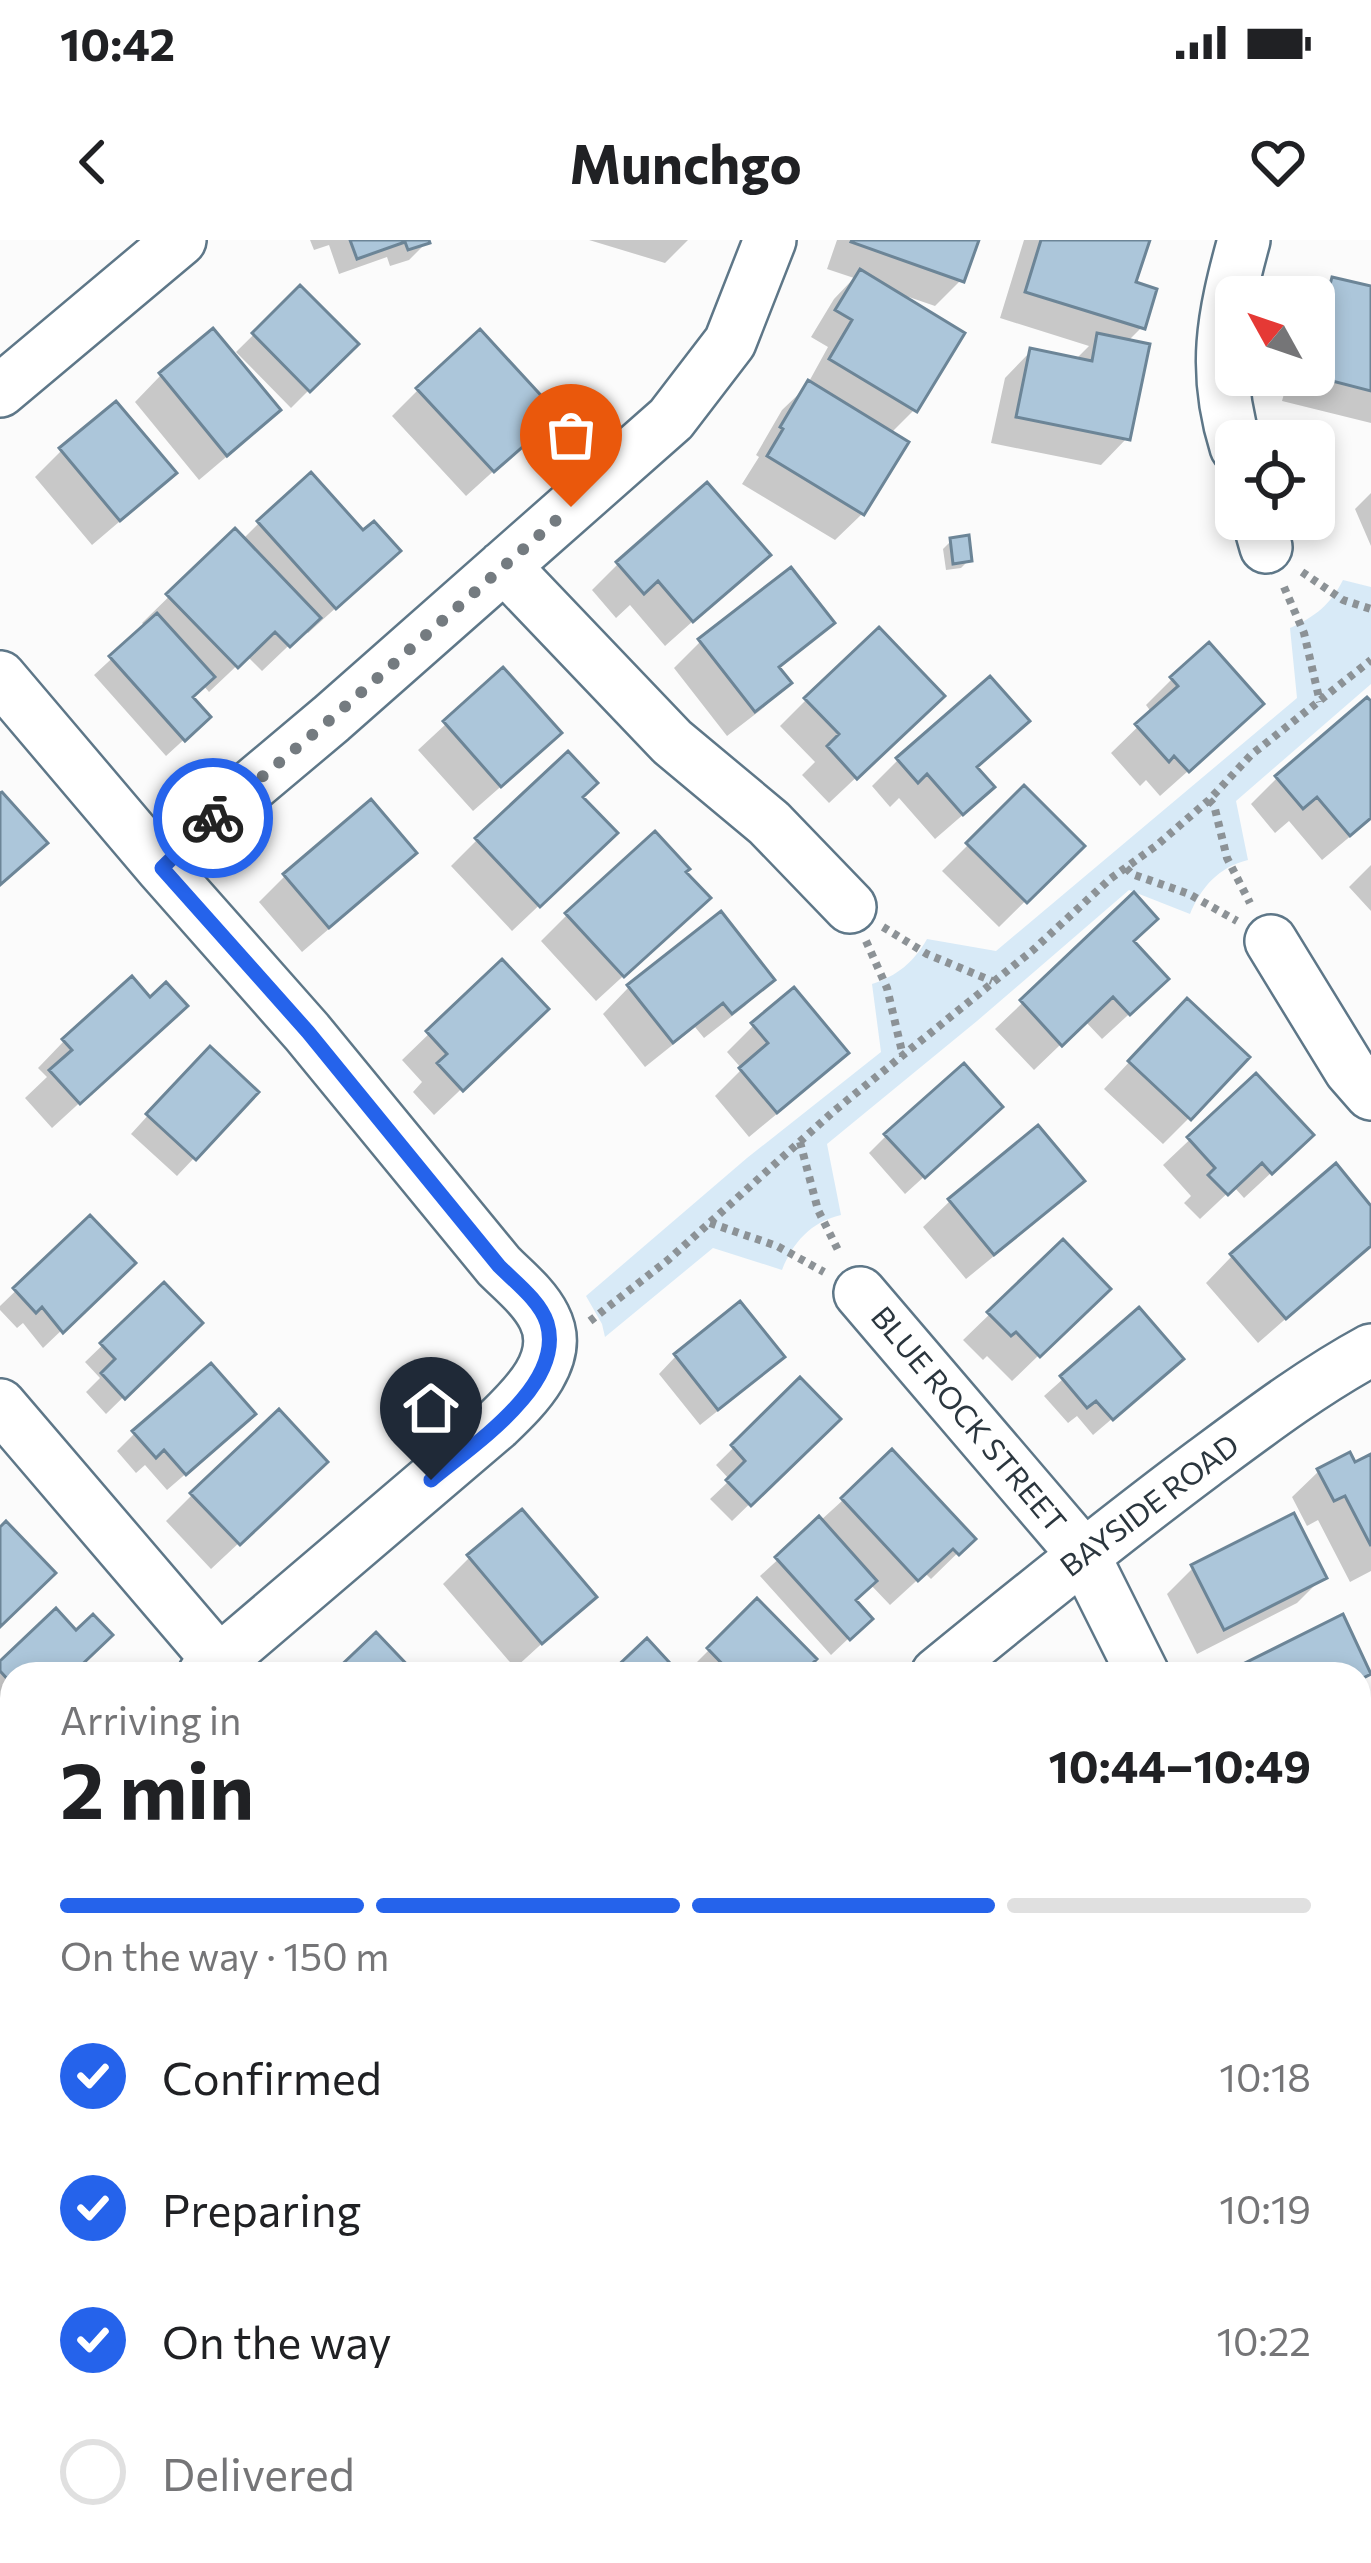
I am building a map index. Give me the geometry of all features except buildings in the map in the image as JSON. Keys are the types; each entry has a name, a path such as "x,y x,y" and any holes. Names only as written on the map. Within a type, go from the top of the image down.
{"street":[{"path":"0,391 180,240"},
{"path":"162,868 193,835 671,419 730,342 770,240"},
{"path":"1231,420 1220,365 1228,297 1244,240"},
{"path":"504,566 672,742 769,824 850,907"},
{"path":"0,677 308,1032 499,1266 528,1295 548,1327 548,1354 529,1394 217,1662"},
{"path":"1271,941 1350,1070 1371,1094"},
{"name":"BLUE ROCK STREET","path":"860,1293 1083,1554 1137,1662"},
{"name":"BAYSIDE ROAD","path":"952,1662 1083,1554 1276,1410 1371,1350"},
{"path":"0,1405 207,1662"}],"path":[{"path":"1265,540 1304,633 1320,702"},
{"path":"1270,540 1343,600 1371,609"},
{"path":"548,1354 668,1260 800,1142 1209,800 1252,755 1371,660"},
{"path":"1209,800 1227,858 1271,941"},
{"path":"1126,868 1189,894 1271,941"},
{"path":"850,907 927,953 993,981"},
{"path":"850,907 887,988 903,1056"},
{"path":"800,1142 818,1210 860,1293"},
{"path":"710,1223 777,1246 860,1293"}],"shaded area":[{"path":"1343,580 1371,587 1371,684 1236,801 1248,860 1212,880 1190,914 1129,890 827,1144 841,1215 804,1235 782,1270 713,1248 605,1337 586,1296 747,1158 881,1052 872,984 904,967 927,939 996,951 1297,698 1290,628 1321,609"}],"way so far":[{"path":"213,818 571,507"}],"route":[{"path":"213,818 162,868 308,1032 499,1266 528,1295 548,1327 548,1354 529,1394 431,1480"}]}
